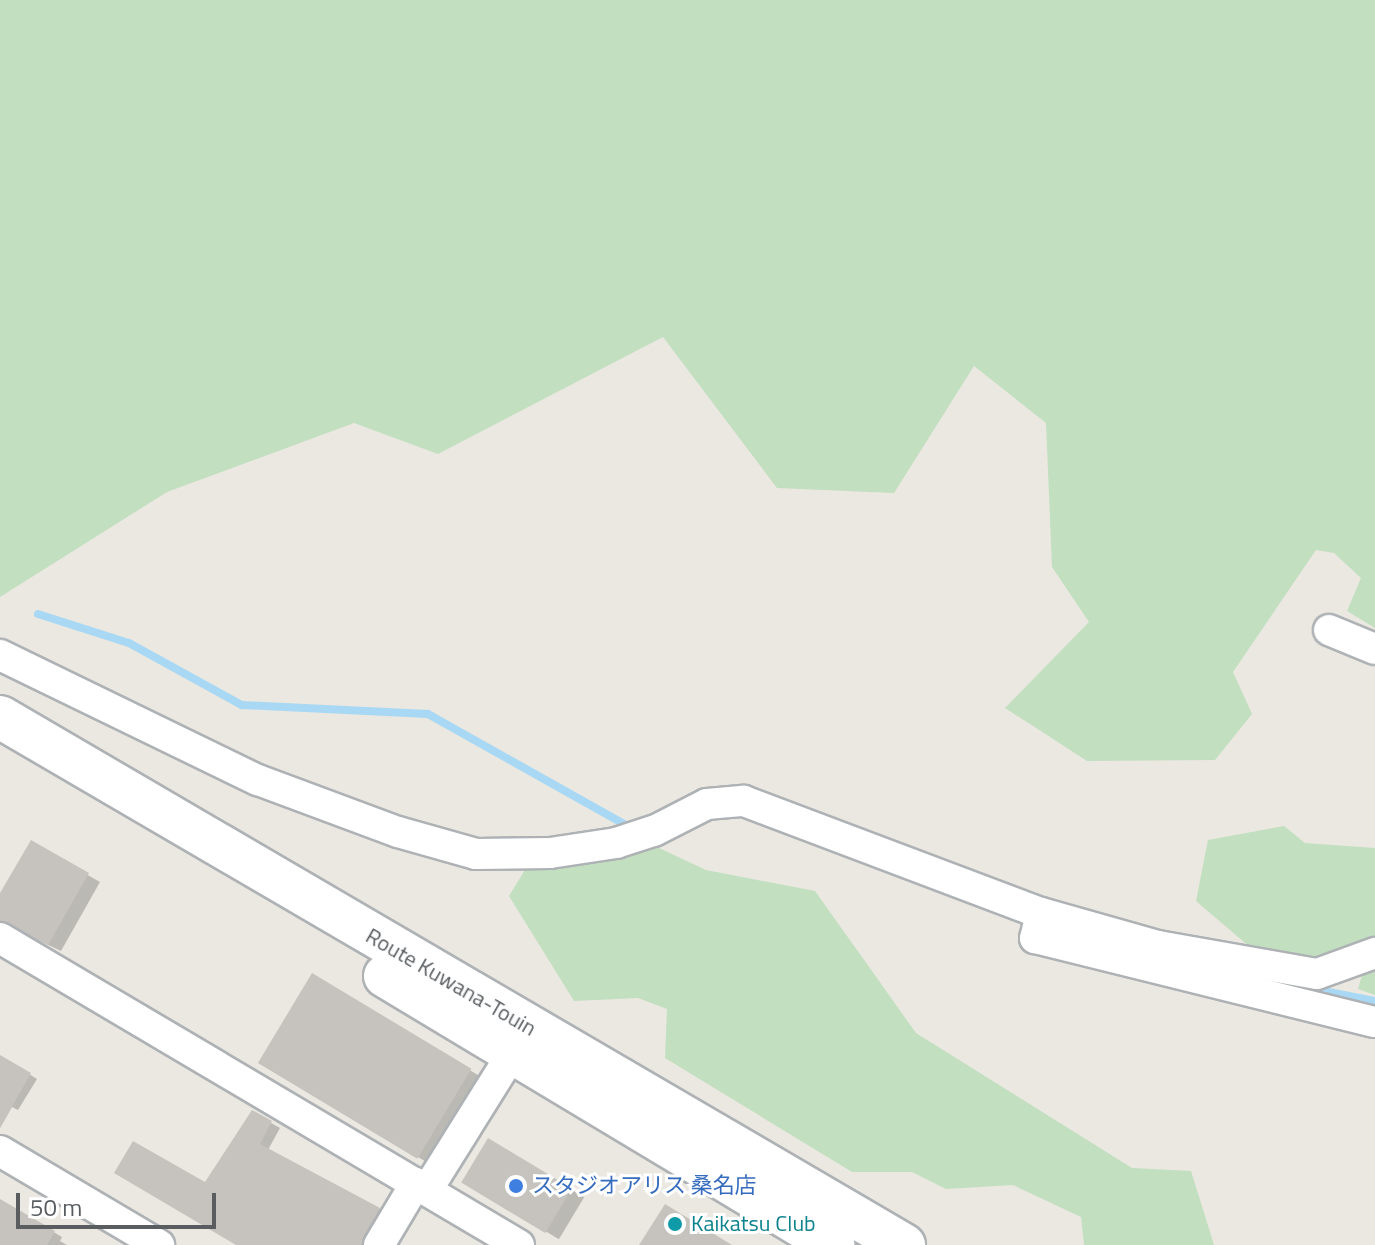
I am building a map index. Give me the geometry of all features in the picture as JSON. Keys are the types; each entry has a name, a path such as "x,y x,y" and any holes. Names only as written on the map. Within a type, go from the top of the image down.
{"main road":[{"name":"Route Kuwana-Touin","path":"0,717 904,1245"},
{"name":"Route Kuwana-Touin","path":"10,755 833,1245"},
{"path":"817,1194 850,1226 882,1245"}],"street":[{"path":"1329,630 1375,649"},
{"path":"0,655 258,780 398,832 476,854 537,854 616,843 654,831 707,804 744,801 1038,925 1375,1022"},
{"path":"1038,925 1317,974 1375,953"},
{"path":"0,938 519,1245"},
{"path":"379,1245 512,1054"},
{"path":"0,1151 159,1245"}],"green space":[{"path":"0,0 1375,0 1375,628 1347,611 1361,578 1334,553 1316,550 1233,672 1252,714 1215,760 1087,761 1005,708 1089,622 1052,567 1046,423 974,366 894,493 777,488 663,337 438,454 354,423 167,492 0,597"},
{"path":"1284,826 1305,843 1375,848 1375,995 1358,989 1364,968 1258,954 1196,901 1208,840"},
{"path":"657,847 706,870 815,891 916,1033 1132,1168 1191,1171 1214,1245 1084,1245 1081,1217 1013,1185 946,1189 912,1172 852,1172 665,1058 667,1009 638,998 574,1001 509,896 531,860"}],"building":[{"path":"31,840 89,873 48,945 0,920 0,893"},
{"path":"312,973 471,1069 417,1159 258,1063"},
{"path":"0,1055 31,1073 0,1128"},
{"path":"252,1110 272,1121 260,1144 380,1208 361,1245 236,1245 114,1173 133,1141 205,1182"},
{"name":"スタジオアリス 桑名店","path":"488,1138 572,1188 545,1233 461,1183"},
{"path":"0,1199 55,1231 47,1245 0,1245"},
{"name":"Kaikatsu Club","path":"665,1204 732,1245 639,1245"}],"waterway":[{"path":"38,614 129,643 242,705 428,714 635,830"},
{"path":"1288,984 1375,1001"}],"place":[{"name":"スタジオアリス 桑名店","path":"516,1186"},
{"name":"Kaikatsu Club","path":"675,1224"}]}
